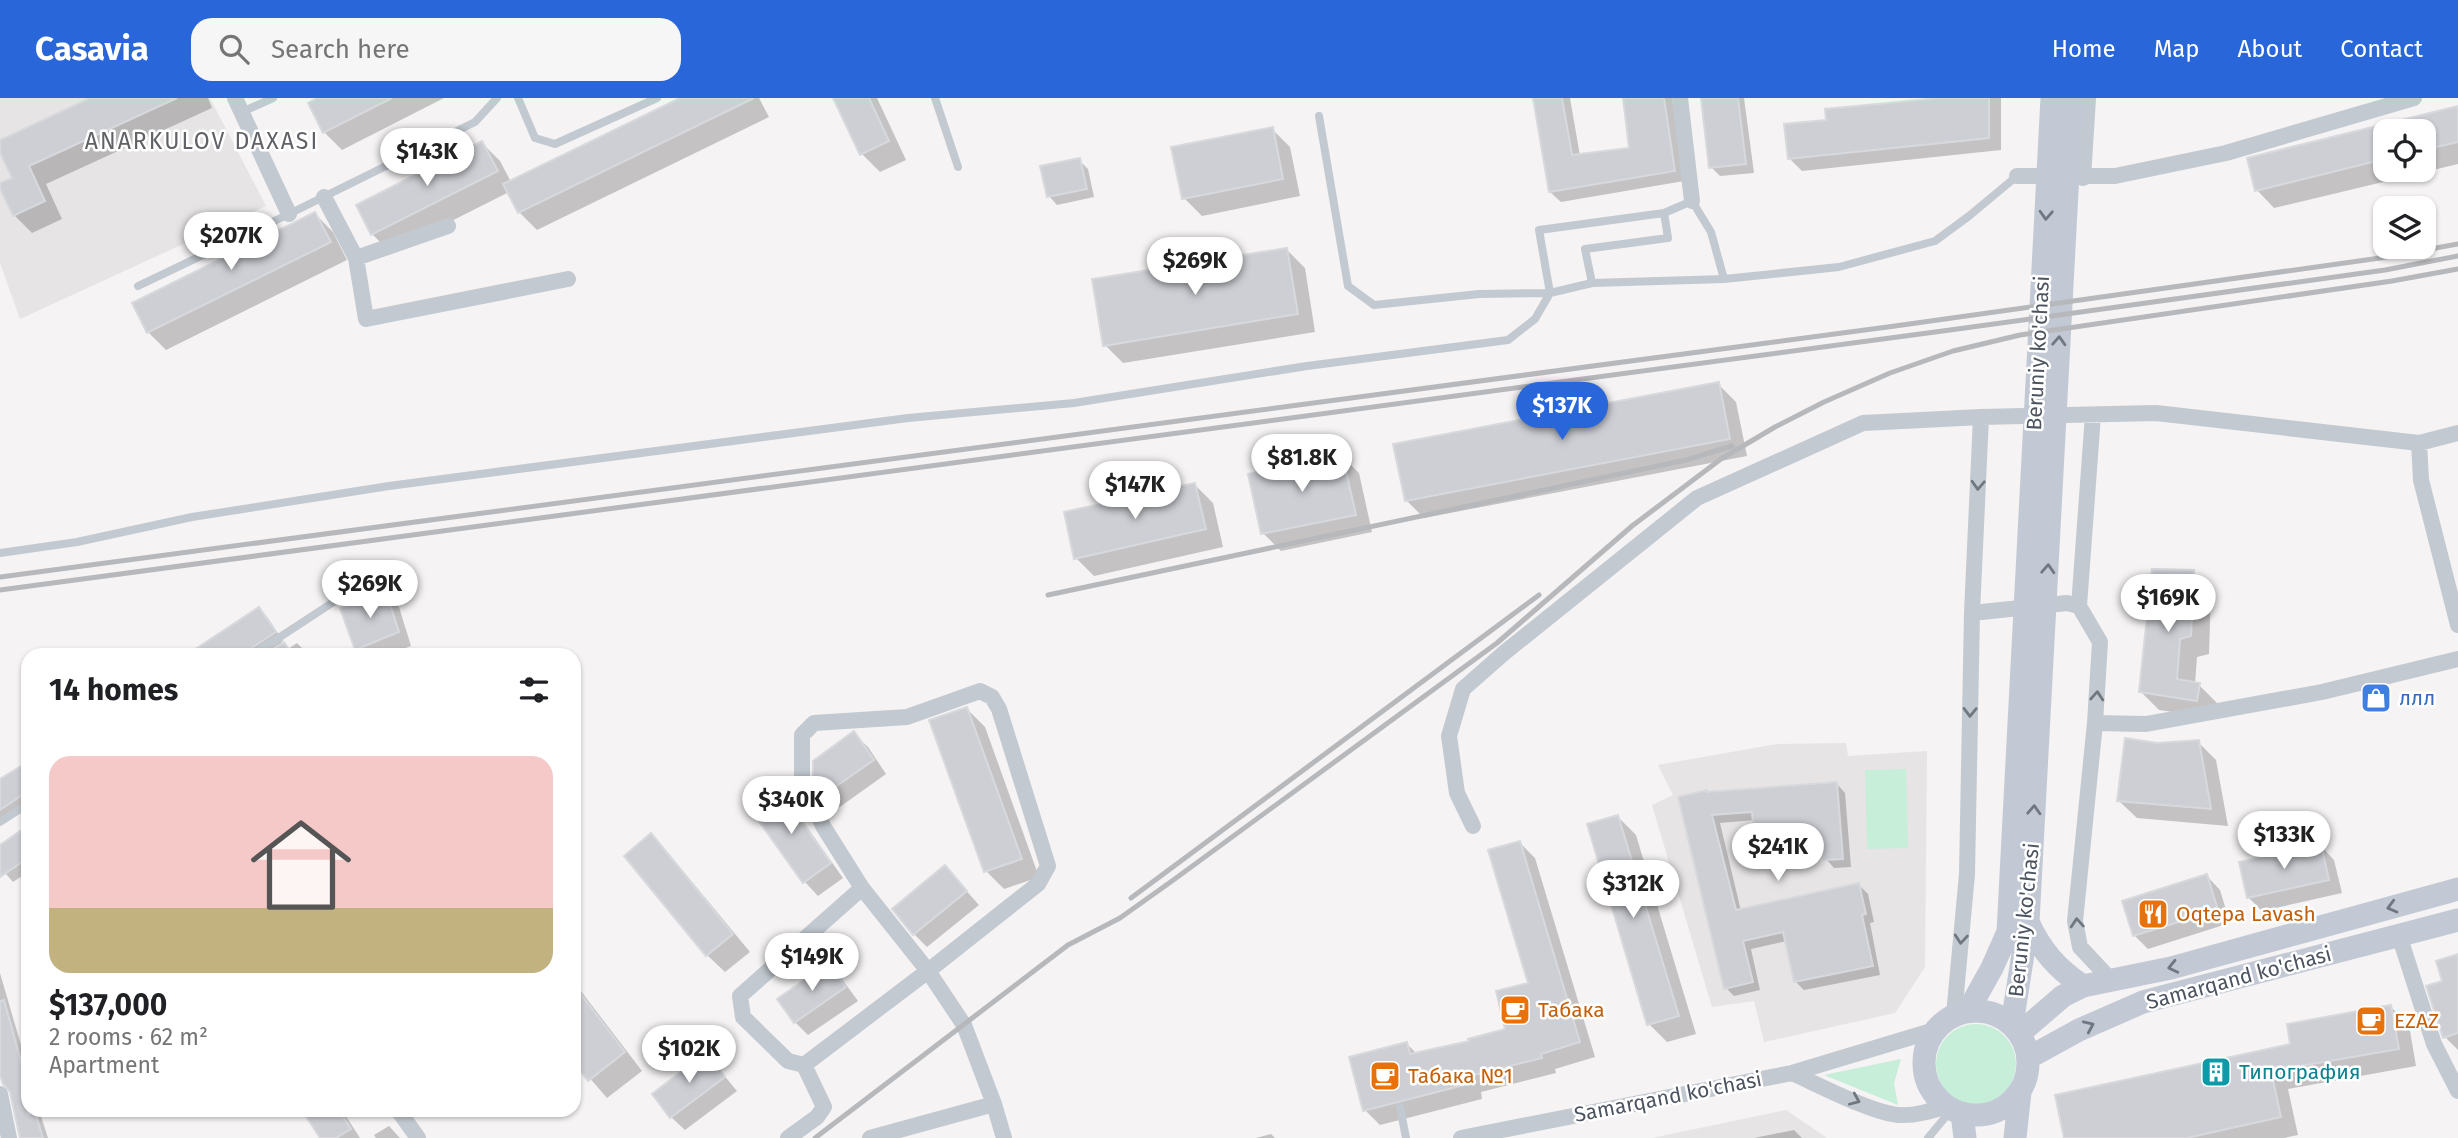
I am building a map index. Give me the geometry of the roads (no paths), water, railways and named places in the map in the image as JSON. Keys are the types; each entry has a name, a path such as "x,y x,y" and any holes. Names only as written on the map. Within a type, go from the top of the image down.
{"main road":[{"name":"Beruniy ko'chasi","path":"2028,1058 2016,1029 2028,922 2031,685 2052,98"},
{"name":"Beruniy ko'chasi","path":"1935,1030 1961,1013 1992,968 2008,932 2031,685 2072,98"},
{"name":"Samarqand ko'chasi","path":"2016,1029 2063,996 2083,986 2171,968 2458,889"},
{"name":"Samarqand ko'chasi","path":"2028,1058 2079,1030 2143,1002 2458,920"},
{"path":"2028,922 2039,946 2050,960 2083,986"},
{"name":"Beruniy ko'chasi","path":"1961,1013 1984,1011 1999,1016 2016,1029"},
{"path":"1935,1030 1926,1045 1923,1062 1926,1079 1934,1094 1953,1110 1965,1138"},
{"path":"2015,1138 2020,1092 2027,1076 2028,1058"},
{"path":"1953,1110 1978,1115 1994,1112 2008,1104 2020,1092"}],"street":[{"path":"1680,98 1692,201"},
{"path":"2083,178 2088,98"},
{"path":"2017,176 2115,176 2226,153 2414,98"},
{"path":"238,105 289,215"},
{"path":"324,197 356,258 366,319 568,279"},
{"path":"356,258 448,226"},
{"path":"1473,826 1457,793 1448,736 1463,689 1697,498 1863,423 2156,413 2418,443 2458,433"},
{"path":"2093,415 2079,606 2100,642 2095,723 2075,921 2080,947 2110,979"},
{"path":"1961,1013 1968,874 1972,613 1981,417"},
{"path":"2418,443 2421,480 2458,625"},
{"path":"1972,613 2067,603 2079,606"},
{"path":"2095,723 2146,724 2322,692 2458,659"},
{"path":"804,1065 928,971 1038,884 1048,866 999,709 992,697 980,691 907,717 814,723 802,735 802,779 822,826 862,888 928,971 964,1025 1004,1138"},
{"path":"804,1065 788,1061 743,1017 740,996 862,888"},
{"path":"2399,935 2434,1044 2458,1091"},
{"name":"Samarqand ko'chasi","path":"1469,1137 1793,1073 1935,1030"},
{"path":"788,1138 817,1117 824,1107 804,1065"},
{"path":"1793,1073 1862,1104 1897,1115 1953,1110"},
{"path":"0,1094 9,1138"},
{"path":"870,1138 994,1104"},
{"path":"403,1117 418,1138"}],"lane":[{"path":"238,105 273,98"},
{"path":"138,286 289,215 475,122 497,98"},
{"path":"518,98 535,138 555,144 657,98"},
{"path":"936,98 958,167"},
{"path":"1319,117 1348,286 1374,305 1479,294 1550,293 1591,283 1724,279 1839,267 1935,241 2017,176"},
{"path":"0,553 77,542 192,517 388,486 908,418 1074,403 1307,366 1508,340 1535,319 1550,293 1539,230 1664,214 1692,201 1711,232 1724,279"},
{"path":"1591,283 1585,249 1668,238 1664,214"},
{"path":"263,648 358,586"},
{"path":"0,822 21,808"},
{"path":"1400,1107 1406,1138"},
{"path":"1928,1138 1953,1110"}],"railway":[{"path":"0,577 1895,326 2380,258 2458,244"},
{"path":"0,590 1950,330 2385,270 2458,256"},
{"path":"815,1138 1068,945 1120,918 1497,643 1632,526 1721,459 1775,427 1890,373 1953,351 2020,335 2458,269"},
{"path":"1048,595 1686,460 1732,446"},
{"path":"1131,898 1539,595"}],"place":[{"name":"ллл","path":"2376,698"},
{"name":"Oqtepa Lavash","path":"2153,914"},
{"name":"Табака","path":"1515,1010"},
{"name":"EZAZ","path":"2371,1021"},
{"name":"Типография","path":"2216,1072"},
{"name":"Табака №1","path":"1385,1076"}],"district":[{"name":"ANARKULOV DAXASI","path":"202,141"}]}
